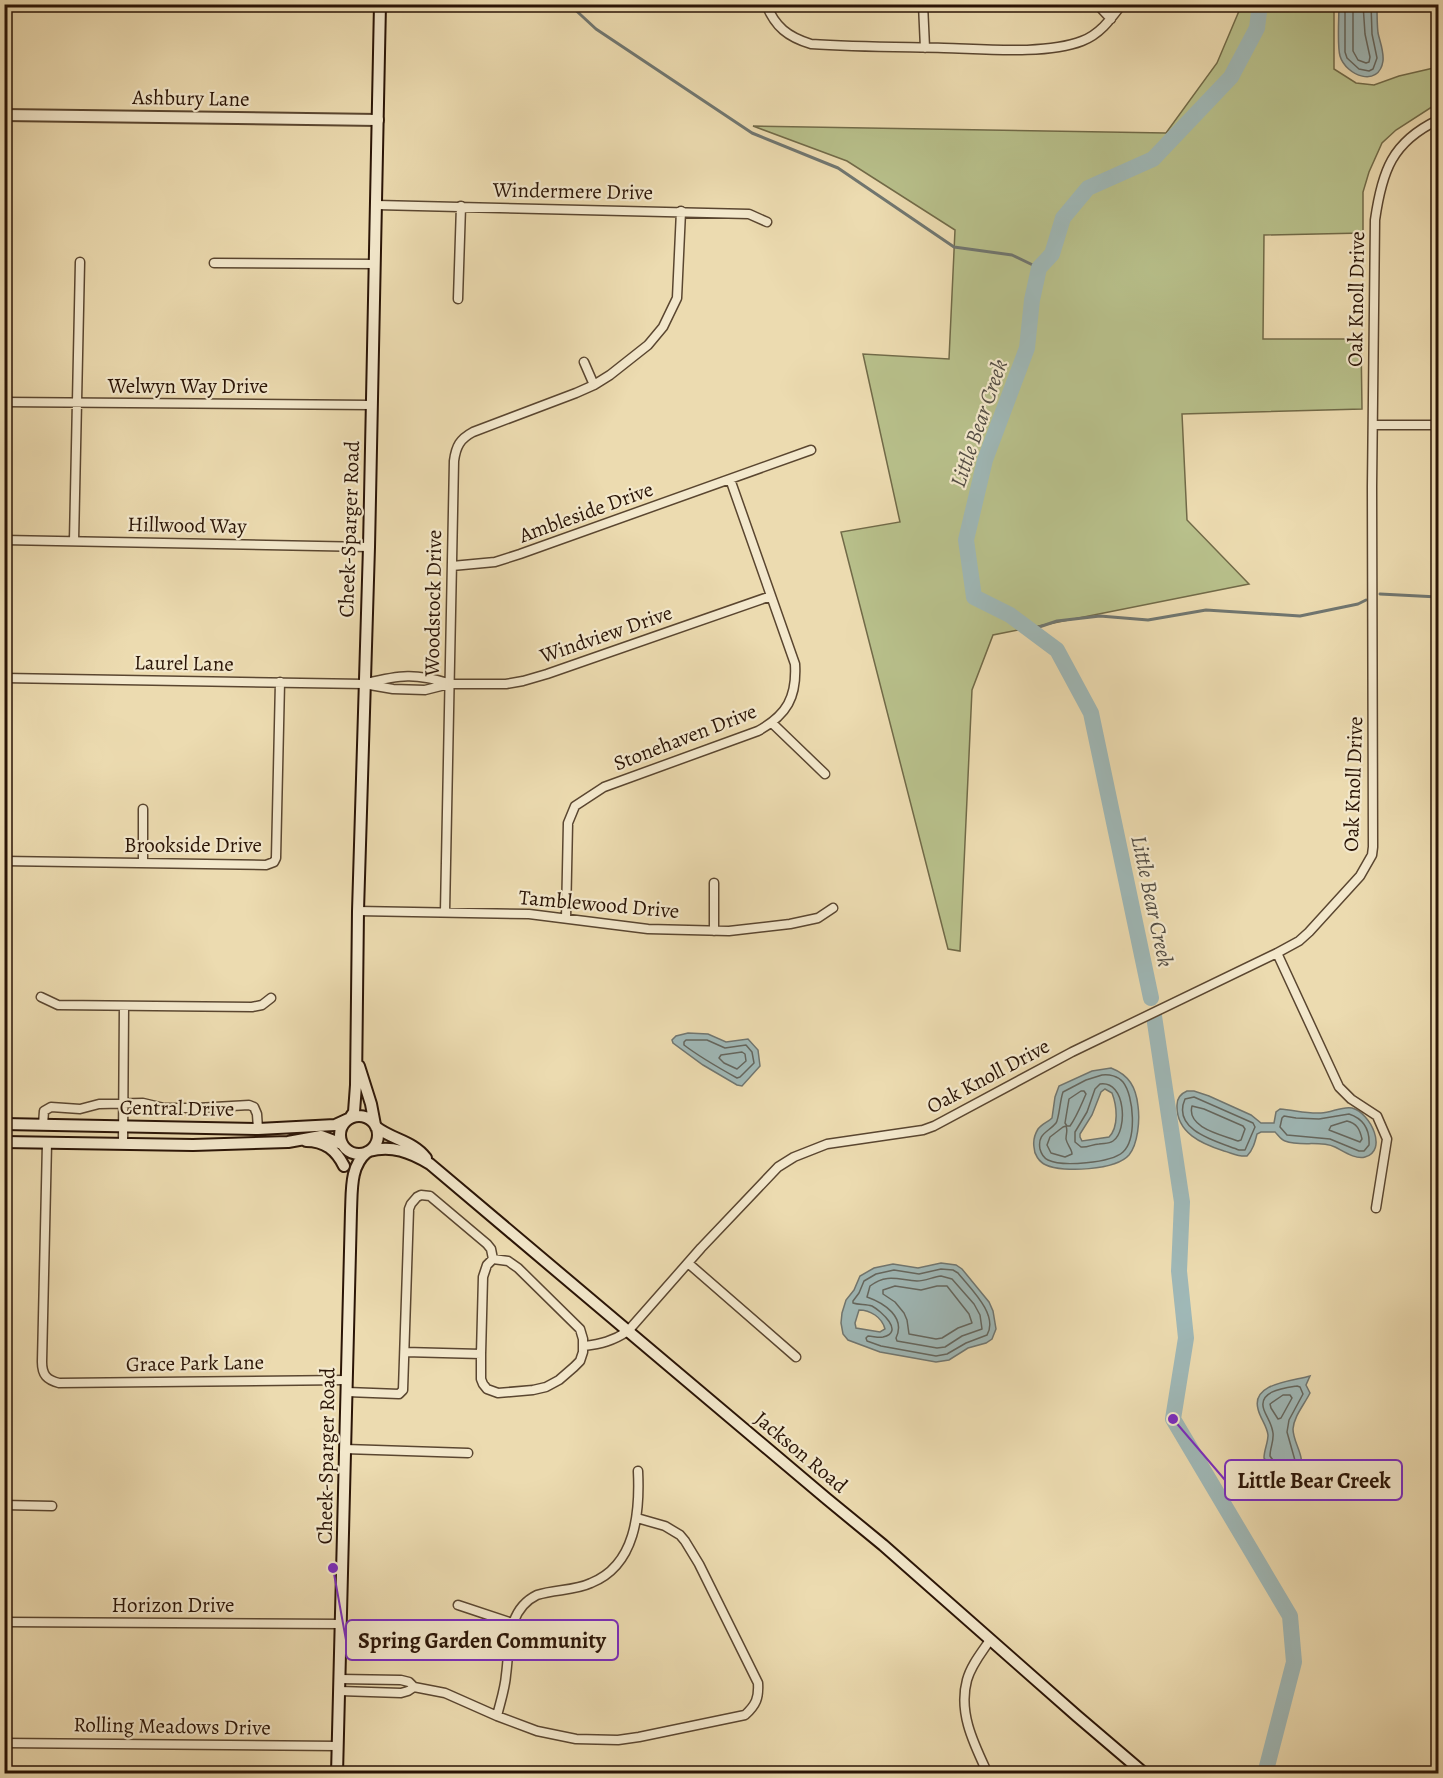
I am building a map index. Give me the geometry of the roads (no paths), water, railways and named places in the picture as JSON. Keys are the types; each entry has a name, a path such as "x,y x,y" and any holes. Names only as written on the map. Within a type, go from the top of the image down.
{"main road":[{"name":"Cheek-Sparger Road","path":"349,1119 354,1112 355,1100 380,4"},
{"name":"Ashbury Lane","path":"4,116 378,120"},
{"name":"Cheek-Sparger Road","path":"356,1054 375,1126"},
{"path":"361,1116 375,1126 377,1138 368,1151 362,1154 351,1152 342,1144 341,1127 349,1119 361,1116"},
{"name":"Central Drive","path":"4,1124 258,1129 335,1125 349,1119"},
{"name":"Jackson Road","path":"375,1126 392,1137 412,1145 419,1150 429,1164"},
{"name":"Central Drive","path":"4,1142 194,1145 288,1142 321,1136 342,1144"},
{"path":"288,1142 311,1141 323,1144 338,1154 344,1166"},
{"name":"Cheek-Sparger Road","path":"342,1144 351,1211"},
{"name":"Jackson Road","path":"368,1151 381,1148 396,1149 415,1155 429,1164 883,1545 1145,1773"},
{"name":"Cheek-Sparger Road","path":"337,1773 351,1211 356,1166 360,1158 368,1151"}],"street":[{"path":"766,4 770,14 790,36 811,44 1039,49 1083,41 1107,25 1122,4"},
{"path":"923,4 925,48"},
{"path":"1097,4 1111,19"},
{"name":"Oak Knoll Drive","path":"628,1332 688,1263 778,1167 794,1157 827,1144 922,1130 934,1126 1072,1052 1299,941 1360,876 1372,855 1375,220 1379,192 1393,155 1412,135 1438,120"},
{"name":"Windermere Drive","path":"376,205 681,211 748,214 767,222"},
{"path":"458,299 461,206"},
{"name":"Woodstock Drive","path":"445,912 456,447 473,432 594,385 648,345 663,327 677,298 681,211"},
{"path":"74,541 80,262"},
{"path":"214,263 375,264"},
{"path":"584,362 594,385"},
{"name":"Welwyn Way Drive","path":"4,402 371,405"},
{"path":"1373,424 1438,425"},
{"name":"Ambleside Drive","path":"452,566 495,562 520,554 811,450"},
{"name":"Stonehaven Drive","path":"566,918 568,824 575,806 604,787 758,731 772,723 783,712 795,687 795,664 730,479"},
{"name":"Hillwood Way","path":"4,540 369,547"},
{"name":"Windview Drive","path":"364,684 393,689 425,690 449,684 506,684 547,674 771,596"},
{"name":"Windview Drive","path":"364,684 395,676 427,677 449,684"},
{"name":"Laurel Lane","path":"4,678 364,684"},
{"name":"Brookside Drive","path":"4,861 266,865 274,862 276,858 280,682"},
{"path":"772,723 825,774"},
{"path":"143,809 143,863"},
{"path":"714,883 714,931"},
{"name":"Tamblewood Drive","path":"358,911 529,914 648,929 714,931 790,924 818,918 833,908"},
{"path":"1277,953 1339,1087 1351,1099 1377,1116 1384,1131 1387,1139 1376,1208"},
{"path":"41,997 58,1005 252,1007 262,1005 271,998"},
{"path":"123,1144 124,1006"},
{"path":"43,1125 44,1111 51,1107 80,1108 99,1104 143,1103 164,1108 249,1105 254,1107 257,1114 258,1129"},
{"name":"Grace Park Lane","path":"47,1143 42,1362 45,1377 59,1383 347,1380"},
{"path":"346,1392 402,1393 409,1209 414,1200 421,1195 434,1198 487,1244 491,1249 493,1259"},
{"path":"493,1259 508,1261 518,1268 580,1329 584,1346 580,1361 567,1374 546,1387 498,1393 487,1389 481,1378 483,1276 487,1265 493,1259"},
{"path":"688,1263 796,1357"},
{"path":"584,1346 605,1343 628,1332"},
{"path":"405,1352 481,1354"},
{"path":"345,1449 468,1453"},
{"path":"497,1716 506,1675 512,1623 531,1598 544,1593 593,1583 611,1571 625,1555 638,1518 638,1471"},
{"path":"4,1505 52,1506"},
{"path":"340,1679 409,1682 414,1687 445,1693 537,1731 576,1739 608,1740 639,1737 745,1715 755,1706 759,1694 758,1683 699,1564 680,1535 665,1526 638,1518"},
{"path":"458,1605 512,1623"},
{"name":"Horizon Drive","path":"4,1622 341,1623"},
{"path":"988,1773 966,1721 964,1695 967,1678 990,1640"},
{"path":"340,1691 401,1693 414,1687"},
{"name":"Rolling Meadows Drive","path":"4,1743 338,1746"}],"water":[{"path":"1339,5 1377,5 1378,33 1383,61 1380,69 1369,77 1349,69 1340,56"},
{"path":"688,1033 708,1034 726,1042 748,1039 758,1050 760,1066 742,1086 737,1085 703,1065 673,1043 672,1040 676,1036"},
{"path":"1111,1068 1123,1074 1133,1087 1139,1118 1138,1132 1132,1150 1122,1160 1102,1167 1064,1169 1046,1165 1039,1160 1035,1152 1034,1138 1041,1126 1052,1118 1059,1086 1092,1071","holes":["1105,1089 1112,1093 1116,1116 1112,1133 1109,1137 1082,1141 1080,1134 1092,1115 1101,1092"]},
{"path":"1187,1091 1209,1096 1251,1115 1261,1123 1274,1123 1276,1112 1280,1109 1325,1113 1352,1108 1359,1111 1371,1124 1376,1140 1375,1148 1372,1153 1361,1158 1329,1145 1291,1143 1282,1140 1275,1132 1261,1132 1257,1134 1247,1156 1235,1155 1199,1141 1186,1130 1178,1115 1177,1105 1179,1096"},
{"path":"941,1263 956,1265 962,1269 989,1302 993,1311 996,1329 992,1339 968,1348 949,1360 936,1362 880,1352 848,1340 843,1334 842,1313 846,1300 854,1290 860,1276 874,1268 893,1264 918,1268","holes":["859,1310 878,1318 885,1329 880,1332 856,1328 855,1323"]},
{"path":"1310,1376 1306,1385 1310,1393 1297,1415 1293,1429 1301,1457 1301,1467 1298,1472 1278,1471 1264,1458 1268,1435 1258,1409 1258,1400 1267,1388"}],"waterway":[{"path":"569,4 596,29 752,133 838,168 954,247 1012,255 1039,268"},
{"name":"Little Bear Creek","path":"1151,998 1091,713 1057,650 1010,615 974,597 966,540 985,460 1027,348 1032,300 1039,268 1052,254 1063,218 1088,188 1153,159 1231,77 1257,28 1260,4"},
{"path":"1380,594 1438,597"},
{"path":"1030,630 1057,621 1100,616 1148,620 1206,610 1300,616 1358,604 1366,600"},
{"name":"Little Bear Creek","path":"1154,1016 1182,1202 1179,1271 1186,1338 1173,1419 1290,1616 1294,1662 1265,1774"}],"place":[{"name":"Little Bear Creek","path":"1173,1419"},
{"name":"Spring Garden Community","path":"333,1568"}]}
